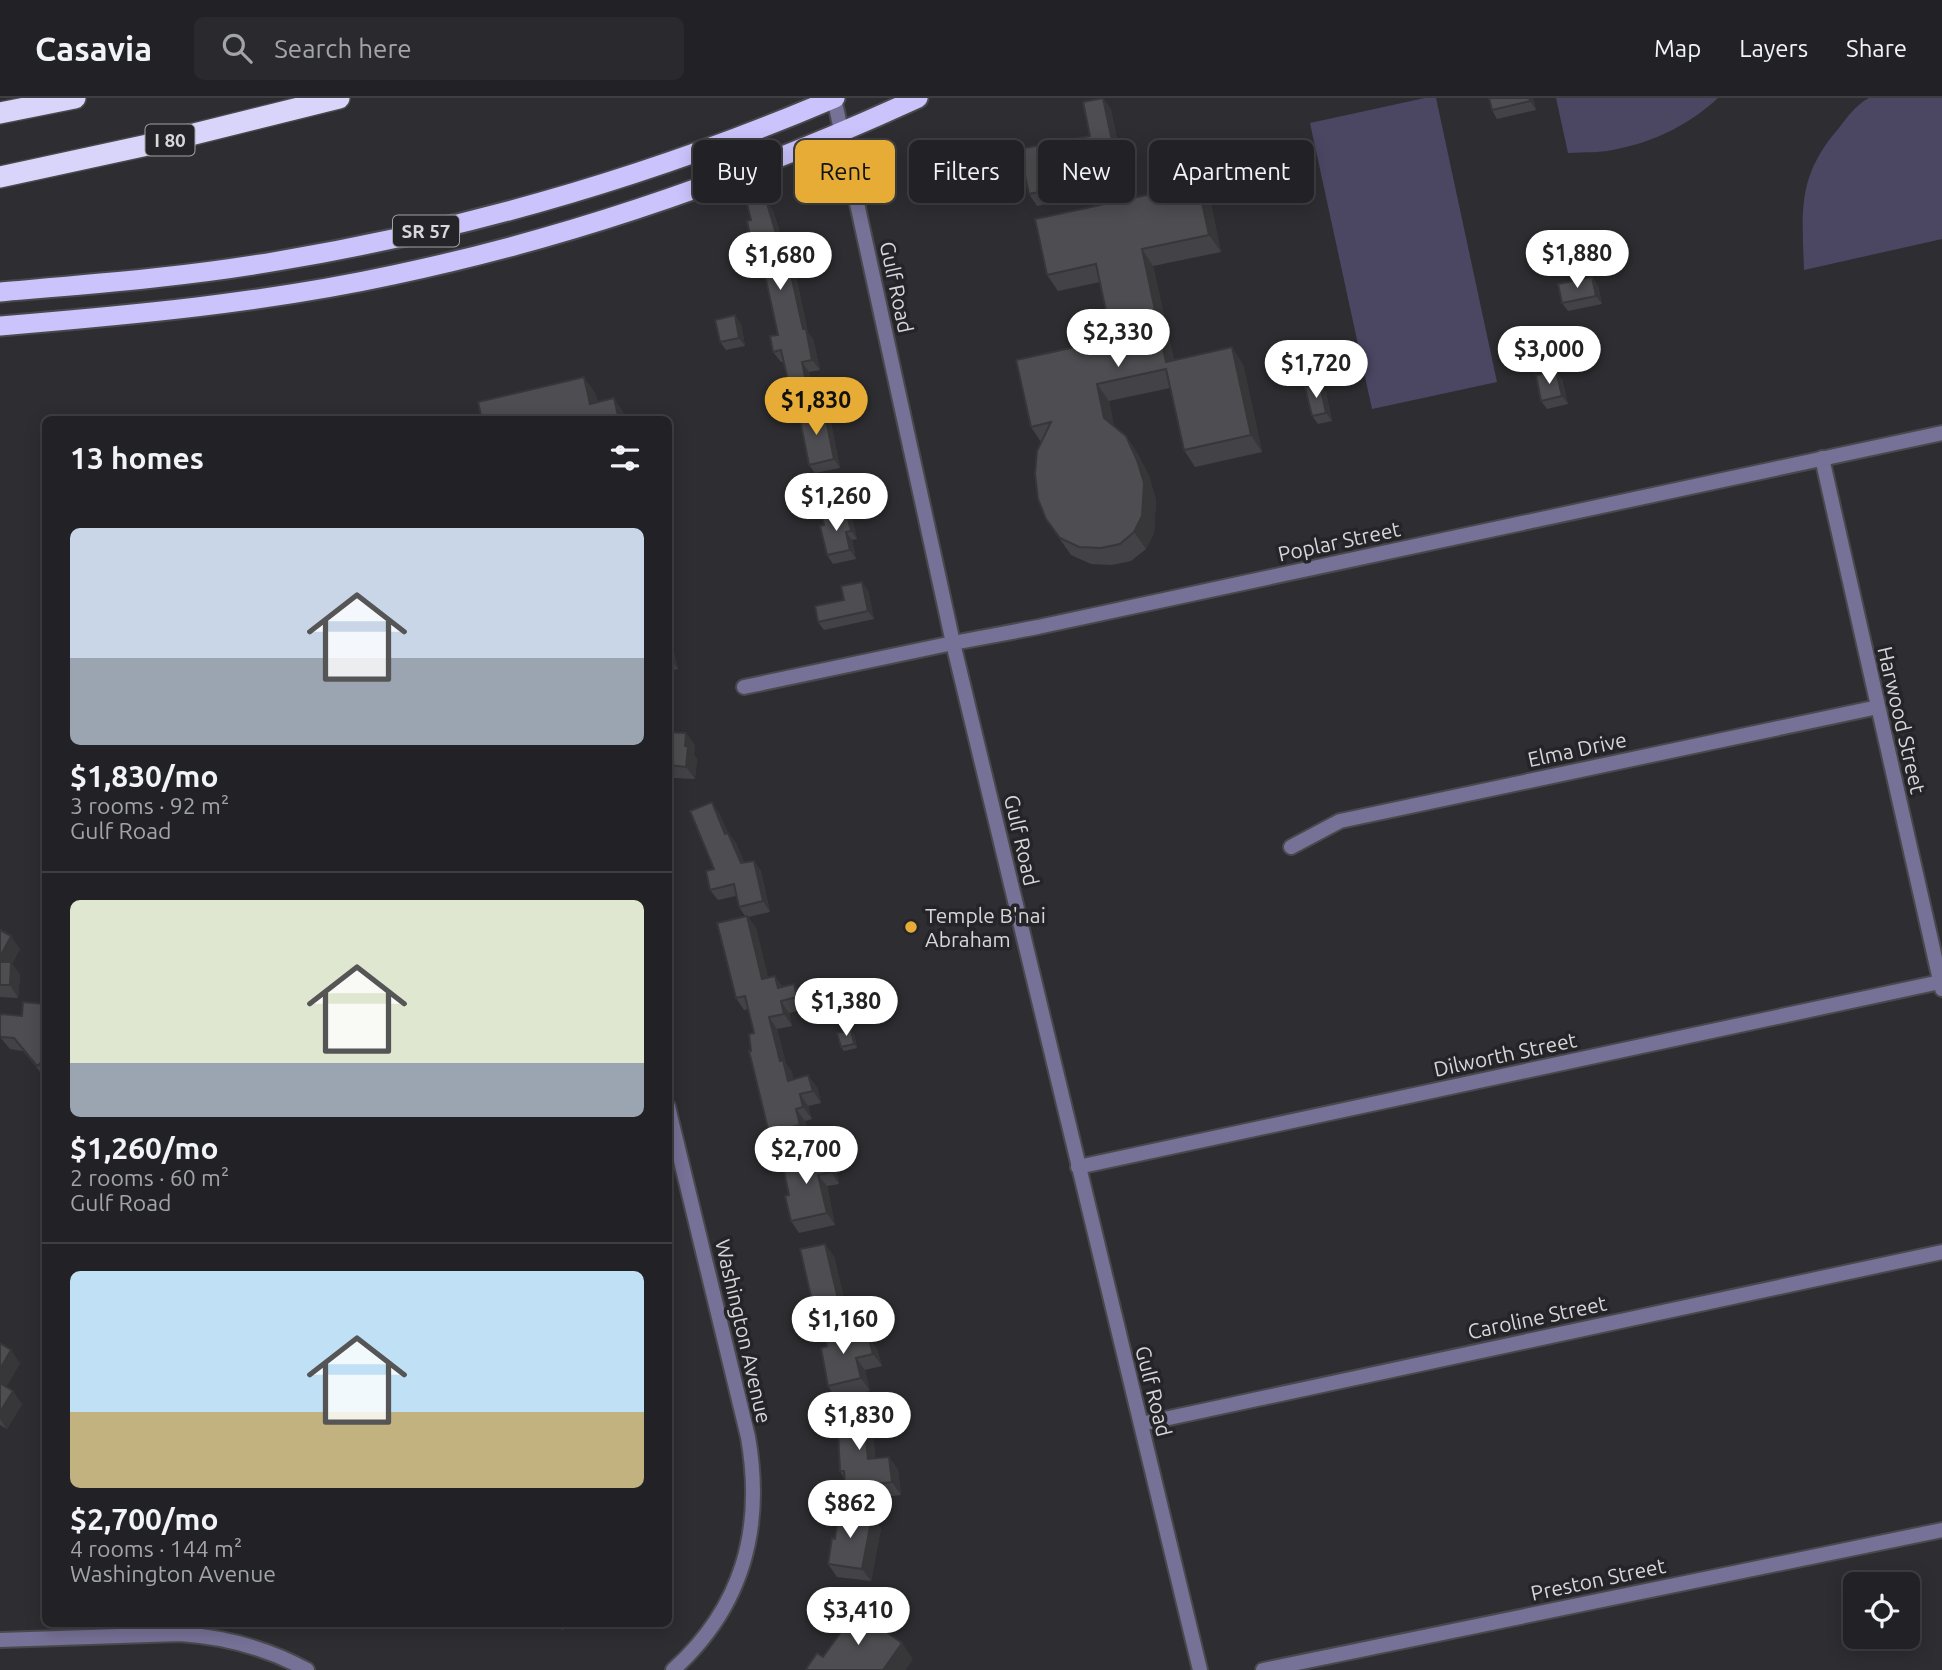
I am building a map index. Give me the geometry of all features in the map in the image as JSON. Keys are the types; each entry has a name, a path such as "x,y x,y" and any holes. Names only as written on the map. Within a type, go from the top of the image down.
{"highway":[{"path":"0,113 75,98"},
{"name":"I 80","path":"0,177 178,138 338,98"},
{"name":"SR 57","path":"0,292 277,261 487,218 624,176 772,124 834,98"},
{"name":"SR 57","path":"0,326 250,300 392,276 494,252 644,207 841,132 918,98"}],"street":[{"name":"Gulf Road","path":"834,98 953,643 1200,1670"},
{"name":"Poplar Street","path":"744,687 1050,625 1942,433"},
{"name":"Harwood Street","path":"1822,458 1941,986"},
{"name":"Elma Drive","path":"1291,847 1340,821 1878,707"},
{"name":"Dilworth Street","path":"1078,1167 1941,986"},
{"name":"Washington Avenue","path":"673,1143 748,1437 754,1486 752,1527 735,1586 704,1639 673,1670"},
{"name":"Caroline Street","path":"1140,1424 1942,1252"},
{"name":"Preston Street","path":"1263,1670 1942,1530"},
{"path":"0,1640 180,1634 204,1636 250,1645 307,1670"}],"shaded area":[{"path":"1425,98 1436,98 1497,382 1372,409 1310,123"},
{"path":"1556,98 1718,98 1683,124 1644,142 1599,152 1568,153"},
{"path":"1869,98 1942,98 1942,239 1804,270 1803,211 1809,178 1825,145 1853,111"}],"building":[{"path":"1103,98 1112,140 1068,140 1090,136 1083,102"},
{"path":"1489,98 1529,98 1530,101 1492,110"},
{"path":"1038,146 1038,192 1029,194 1024,172 1024,148"},
{"path":"1149,195 1149,203 1202,203 1209,235 1142,249 1166,362 1232,347 1251,435 1184,450 1166,369 1097,384 1104,418 1126,436 1137,460 1144,483 1142,516 1134,532 1120,544 1101,548 1079,547 1060,538 1046,519 1038,499 1035,474 1037,451 1051,422 1031,427 1016,360 1112,339 1096,264 1047,275 1035,219 1110,203 1135,203 1135,198"},
{"path":"767,203 777,237 786,235 790,251 786,252 812,360 802,362 806,382 789,385 781,350 773,352 770,336 778,335 761,257 755,258 747,221 751,220 747,204"},
{"path":"1592,277 1596,296 1562,303 1558,284"},
{"path":"735,315 739,338 720,342 715,320"},
{"path":"1556,371 1562,396 1541,401 1536,375"},
{"path":"584,377 590,404 614,398 618,416 481,416 478,402"},
{"path":"1320,384 1326,413 1312,416 1305,387"},
{"path":"824,410 834,459 809,465 799,415"},
{"path":"846,511 851,531 846,532 850,550 827,555 820,526 824,525 822,516"},
{"path":"862,582 868,611 818,622 815,606 844,600 841,586"},
{"path":"672,732 686,733 686,767 672,765"},
{"path":"712,802 741,863 754,861 763,901 739,907 734,884 710,890 706,871 714,869 690,811"},
{"path":"747,916 762,979 775,976 778,988 794,984 797,997 781,1001 784,1014 769,1017 780,1061 783,1060 788,1081 808,1075 813,1091 800,1094 803,1107 796,1109 800,1125 769,1133 749,1051 749,1034 754,1033 745,996 736,998 717,923"},
{"path":"0,930 11,936 0,957"},
{"path":"0,962 11,962 10,985 0,985"},
{"path":"23,1002 42,1004 42,1062 37,1066 14,1038 0,1035 0,1015 22,1016"},
{"path":"851,1030 854,1044 841,1047 837,1033"},
{"path":"827,1153 831,1172 818,1175 827,1213 791,1221 785,1196 789,1195 782,1162"},
{"path":"825,1244 838,1299 813,1305 800,1249"},
{"path":"841,1326 845,1342 868,1336 873,1354 856,1358 861,1378 828,1386 821,1348 827,1346 823,1330"},
{"path":"0,1343 11,1350 0,1369"},
{"path":"0,1383 13,1391 0,1412"},
{"path":"863,1408 868,1459 889,1457 892,1482 845,1487 844,1471 840,1471 837,1411"},
{"path":"839,1511 872,1516 862,1569 828,1564"},
{"path":"852,1608 902,1643 883,1670 806,1669 817,1653 823,1657 841,1632 837,1629"}],"place":[{"name":"Temple B'nai Abraham","path":"911,927"}]}
